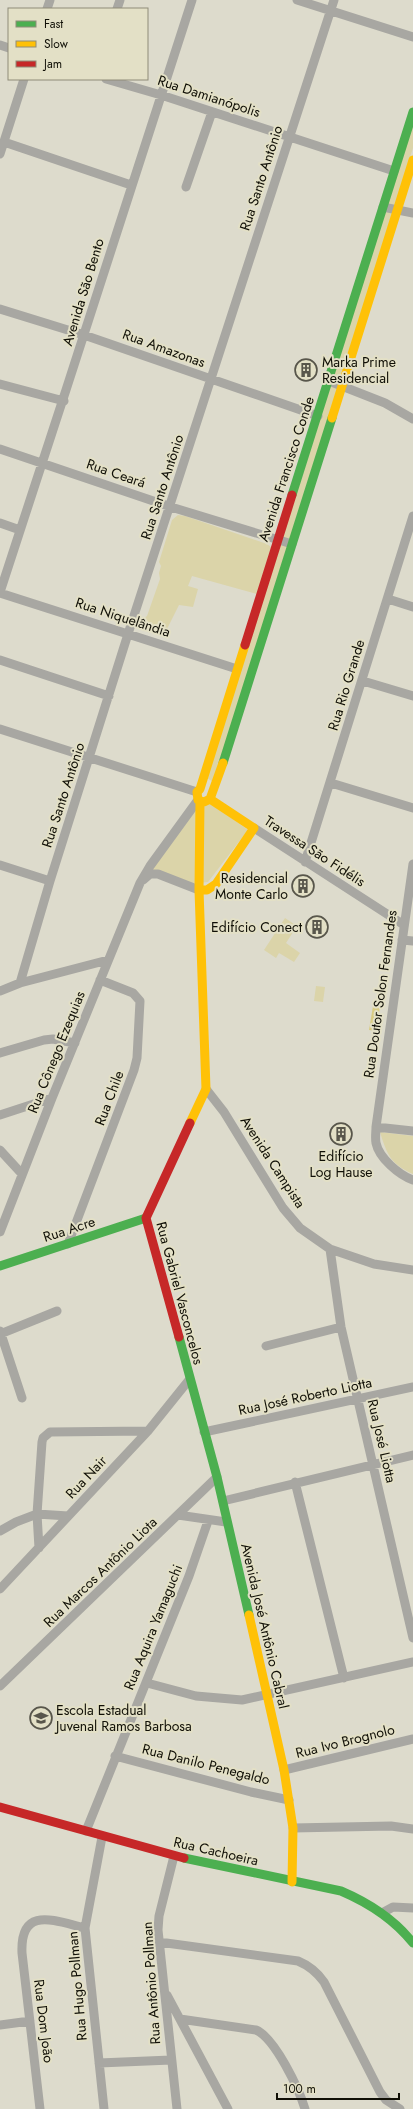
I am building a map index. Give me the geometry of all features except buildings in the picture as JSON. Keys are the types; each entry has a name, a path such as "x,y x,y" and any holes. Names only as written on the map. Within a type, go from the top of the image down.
{"street":[{"name":"Avenida São Bento","path":"0,592 64,401 131,185 192,0"},
{"path":"297,0 413,37"},
{"name":"Rua Santo Antônio","path":"20,983 50,881 128,634 171,507 334,0"},
{"path":"0,154 24,80"},
{"name":"Rua Damianópolis","path":"109,80 161,95 394,171"},
{"path":"186,187 212,112"},
{"name":"Avenida Francisco Conde","path":"199,795 237,669 352,312 413,112"},
{"path":"4,142 131,185"},
{"name":"Avenida Francisco Conde","path":"211,796 217,782 413,160"},
{"path":"383,207 413,214"},
{"name":"Rua Amazonas","path":"0,309 84,335 318,416"},
{"path":"329,381 385,403 413,419"},
{"path":"0,384 64,401"},
{"name":"Rua Ceará","path":"0,449 171,507 292,544"},
{"name":"Rua Rio Grande","path":"305,862 363,681 413,516"},
{"path":"0,523 20,530"},
{"name":"Rua Niquelândia","path":"0,592 237,669"},
{"path":"388,599 413,607"},
{"path":"0,660 109,696"},
{"path":"363,681 413,696"},
{"path":"0,729 90,757 199,795 205,802 211,796"},
{"path":"331,783 413,808"},
{"name":"Travessa São Fidélis","path":"199,795 208,789 211,796 254,828 404,925"},
{"name":"Rua Cônego Ezequias","path":"0,1232 52,1098 140,883 199,795"},
{"name":"Rua Gabriel Vasconcelos","path":"189,1380 146,1218 206,1089 199,890 199,795"},
{"name":"Rua Gabriel Vasconcelos","path":"201,939 205,904 216,884 254,828"},
{"name":"Rua Doutor Solon Fernandes","path":"413,864 376,1127 376,1144 384,1158 395,1169 413,1180"},
{"path":"0,865 50,881"},
{"path":"140,883 150,874 158,874 199,890 207,890 216,884"},
{"path":"402,940 413,941"},
{"path":"0,991 20,983 108,960"},
{"name":"Rua Chile","path":"68,1244 134,1070 137,1058 140,1001 133,993 100,980"},
{"path":"0,1053 44,1040 53,1039 75,1043"},
{"name":"Avenida Campista","path":"206,1089 224,1112 283,1208 300,1228 330,1249 374,1264 413,1270"},
{"path":"0,1115 52,1098"},
{"path":"376,1127 413,1131"},
{"path":"0,1150 22,1174"},
{"name":"Rua Acre","path":"0,1266 146,1218"},
{"name":"Rua José Liotta","path":"330,1249 341,1327 413,1638"},
{"path":"22,1398 0,1333 57,1311"},
{"path":"266,1346 341,1327"},
{"name":"Rua Nair","path":"0,1589 148,1431 189,1380"},
{"name":"Avenida José Antônio Cabral","path":"189,1380 218,1477 226,1522 284,1770 293,1828 292,1882"},
{"name":"Rua José Roberto Liotta","path":"204,1432 358,1398 413,1388"},
{"path":"39,1548 37,1514 42,1442 46,1434 148,1431"},
{"path":"223,1501 295,1482 413,1455"},
{"name":"Rua Marcos Antônio Liota","path":"0,1686 218,1477"},
{"path":"295,1482 344,1678"},
{"path":"0,1531 16,1522 37,1514 68,1516"},
{"path":"178,1515 208,1521 226,1522"},
{"name":"Rua Aquira Yamaguchi","path":"86,1831 189,1576 208,1521"},
{"path":"146,1683 196,1696 242,1700 266,1696 413,1662"},
{"name":"Rua Ivo Brognolo","path":"284,1770 413,1739"},
{"name":"Rua Danilo Penegaldo","path":"116,1756 251,1792 289,1800"},
{"name":"Rua Cachoeira","path":"0,1807 86,1831 102,1837 174,1856 292,1882 341,1891 362,1900 382,1913 403,1930 413,1943"},
{"path":"391,1826 413,1822"},
{"path":"293,1828 391,1826 413,1829"},
{"name":"Rua Hugo Pollman","path":"102,1837 85,1928 104,2109"},
{"name":"Rua Antônio Pollman","path":"174,1856 159,1916 159,1942 170,2008 171,2060 177,2109"},
{"path":"382,1913 393,1908 413,1908"},
{"name":"Rua Dom João","path":"40,2109 21,1947 23,1936 27,1926 34,1920 45,1919 85,1928"},
{"path":"159,1942 298,1961 307,1964 324,1982 380,2092 395,2108"},
{"path":"170,2008 180,2019 228,2109"},
{"path":"180,2019 262,2032 274,2044 305,2109"},
{"path":"0,2025 30,2020"},
{"path":"99,2063 171,2060"}],"shaded area":[{"path":"413,124 413,148 213,782 207,778"},
{"path":"178,515 185,516 267,544 271,547 257,594 192,576 188,586 198,589 193,607 179,605 165,633 140,626 142,620 147,616 160,579 159,573 161,566 159,562 172,520"},
{"path":"209,802 248,830 208,882 188,884 152,870 197,804"},
{"path":"285,918 297,926 286,943 300,953 294,962 279,953 276,958 264,950"},
{"path":"316,986 325,987 323,1002 314,1001"},
{"path":"373,1006 380,1007 376,1031 369,1030"},
{"path":"380,1132 413,1136 413,1174 391,1158 385,1147"}],"traffic: fast":[{"path":"292,495 413,112"},
{"path":"223,763 332,418"},
{"path":"0,1266 146,1218"},
{"path":"179,1337 217,1477 249,1615"},
{"path":"184,1858 341,1891 380,1912 398,1926 413,1943"}],"traffic: slow":[{"path":"332,418 413,160"},
{"path":"223,763 210,799 204,802 198,800 197,792 200,789 245,645"},
{"path":"199,890 207,890 216,884 254,828 210,799"},
{"path":"190,1123 206,1089 199,890 200,801"},
{"path":"249,1615 284,1770 293,1828 292,1882"}],"traffic: jam":[{"path":"245,645 292,495"},
{"path":"179,1337 146,1218 190,1123"},
{"path":"0,1807 184,1858"}],"place":[{"name":"Marka Prime Residencial","path":"306,370"},
{"name":"Residencial Monte Carlo","path":"303,886"},
{"name":"Edifício Conect","path":"317,927"},
{"name":"Edifício Log Hause","path":"341,1134"},
{"name":"Escola Estadual Juvenal Ramos Barbosa","path":"41,1718"}]}
